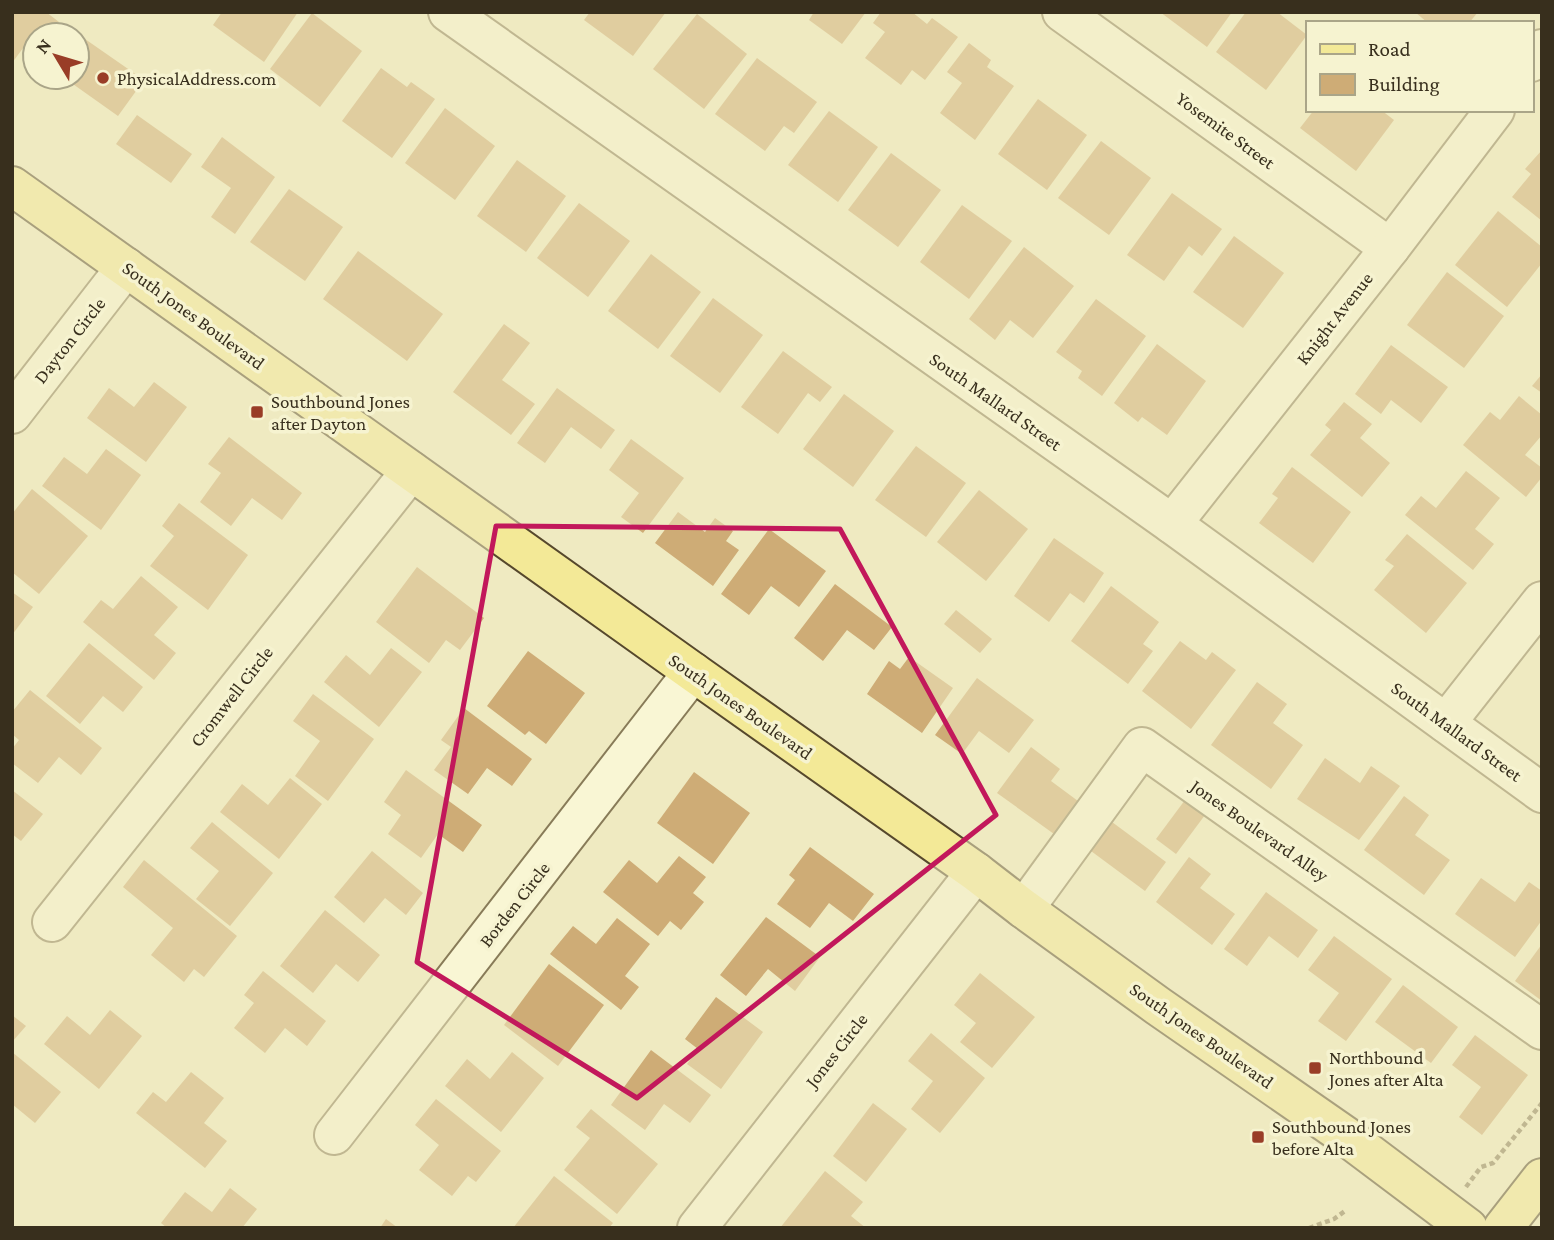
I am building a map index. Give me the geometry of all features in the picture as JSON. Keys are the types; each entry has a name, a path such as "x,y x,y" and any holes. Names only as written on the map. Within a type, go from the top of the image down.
{"main road":[{"name":"South Jones Boulevard","path":"12,186 976,872 1158,1006 1347,1137 1468,1228"},
{"path":"1503,1228 1542,1178"}],"street":[{"name":"South Mallard Street","path":"448,12 1172,524 1542,793"},
{"name":"Yosemite Street","path":"1062,12 1390,248"},
{"name":"Knight Avenue","path":"1172,524 1493,112"},
{"name":"Dayton Circle","path":"12,414 126,267"},
{"name":"Cromwell Circle","path":"52,922 411,471"},
{"path":"1446,723 1542,601"},
{"name":"Borden Circle","path":"334,1135 693,672"},
{"name":"Jones Boulevard Alley","path":"1024,909 1142,747 1542,1030"},
{"name":"Jones Circle","path":"696,1228 976,872"}],"path":[{"path":"1481,1167 1493,1163 1542,1103"},
{"path":"1308,1228 1334,1219 1345,1211"}],"highlighted area":[{"path":"496,526 840,529 996,815 637,1098 417,962"}],"building":[{"path":"12,12 46,12 58,21 21,21 21,51 12,63"},
{"path":"222,12 298,12 264,62 213,25"},
{"path":"590,12 666,12 633,56 584,20"},
{"path":"814,12 866,12 842,44 809,20"},
{"path":"881,12 912,12 927,24 932,18 958,37 925,80 912,70 901,85 865,58 885,32 873,23"},
{"path":"1160,12 1232,12 1207,47"},
{"path":"1246,12 1277,12 1306,34 1266,90 1216,52"},
{"path":"1415,12 1478,12 1471,21 1426,21"},
{"path":"312,13 362,51 320,107 270,69"},
{"path":"697,14 747,54 704,109 653,69"},
{"name":"PhysicalAddress.com","path":"91,43 144,80 118,116 83,91 91,91"},
{"path":"969,43 991,60 987,67 1014,86 975,140 940,113 962,83 947,72"},
{"path":"757,58 817,102 794,133 784,126 765,151 715,114"},
{"path":"381,68 407,87 411,82 435,99 392,158 342,121"},
{"path":"1038,99 1087,135 1047,190 998,154"},
{"path":"445,108 495,146 455,200 405,163"},
{"path":"829,111 878,147 838,202 788,165"},
{"path":"1312,112 1384,112 1394,120 1356,171 1300,128"},
{"path":"137,115 192,154 171,183 116,144"},
{"path":"222,137 275,177 235,234 211,217 231,188 201,167"},
{"path":"1101,141 1151,178 1109,235 1058,198"},
{"path":"1542,150 1542,221 1512,197 1531,174 1525,169"},
{"path":"891,153 941,190 898,247 848,210"},
{"path":"517,160 566,196 526,252 477,216"},
{"path":"289,189 343,227 305,281 250,242"},
{"path":"1172,193 1222,229 1202,256 1189,246 1164,281 1127,255"},
{"path":"579,203 630,241 588,297 537,258"},
{"path":"962,205 1012,241 969,299 920,262"},
{"path":"1498,211 1542,247 1542,263 1507,307 1455,265"},
{"path":"1234,236 1284,273 1243,328 1193,292"},
{"path":"1024,247 1074,286 1033,338 1010,320 995,340 969,319"},
{"path":"358,251 443,314 407,361 323,299"},
{"path":"651,254 701,292 658,349 608,311"},
{"path":"1447,272 1504,316 1464,368 1407,325"},
{"path":"713,298 763,335 720,393 670,356"},
{"path":"1096,299 1146,336 1102,396 1078,378 1082,371 1056,352"},
{"path":"504,324 530,343 502,380 535,404 511,435 453,392"},
{"path":"1157,344 1206,381 1167,435 1142,417 1138,422 1114,403"},
{"path":"1391,345 1448,387 1421,423 1391,400 1381,414 1355,394"},
{"path":"783,351 832,387 820,402 808,393 778,434 741,407"},
{"path":"1542,374 1542,393 1532,386"},
{"path":"154,382 187,407 146,462 87,418 109,388 134,407"},
{"path":"557,388 615,430 601,449 571,427 545,463 517,443"},
{"path":"844,394 894,431 853,487 803,449"},
{"path":"1519,396 1542,415 1542,435 1525,455 1542,468 1542,477 1526,497 1463,445 1490,412 1500,420"},
{"path":"1344,402 1372,424 1360,438 1390,463 1362,497 1310,455 1331,430 1325,425"},
{"path":"229,437 302,493 282,520 252,498 231,526 200,502 221,473 208,464"},
{"path":"631,439 684,478 643,533 621,517 639,493 609,470"},
{"path":"916,446 966,483 926,537 875,500"},
{"path":"106,449 141,475 101,530 42,486 64,457 87,474"},
{"path":"1292,467 1351,512 1313,563 1259,523 1278,498 1272,494"},
{"path":"1466,471 1500,498 1475,529 1494,544 1473,570 1405,515 1421,496 1436,508"},
{"path":"32,489 88,536 39,594 12,572 12,514"},
{"path":"979,490 1028,529 986,581 937,542"},
{"path":"179,503 248,555 208,610 150,566 174,536 162,526"},
{"path":"678,512 705,532 715,518 733,531 726,541 739,550 713,586 655,543"},
{"path":"769,529 826,571 799,607 771,586 749,615 721,594"},
{"path":"1407,534 1467,583 1426,633 1374,590 1394,566 1385,560"},
{"path":"1054,538 1104,573 1084,603 1070,593 1049,622 1014,596"},
{"path":"417,567 484,618 460,650 446,640 429,663 376,622"},
{"path":"141,576 178,607 154,635 176,653 154,680 83,622 101,600 113,609"},
{"path":"835,584 892,627 874,650 847,630 823,661 794,638"},
{"path":"1111,586 1159,622 1143,644 1153,651 1128,684 1071,641"},
{"path":"12,592 33,607 12,635"},
{"path":"956,610 992,639 980,653 944,624"},
{"path":"1180,641 1206,660 1212,652 1236,670 1191,729 1142,691"},
{"path":"89,643 143,687 123,712 103,696 80,724 46,696"},
{"path":"391,648 422,672 379,727 324,682 346,655 370,675"},
{"path":"528,651 585,693 546,744 529,731 525,735 487,706"},
{"path":"909,657 953,688 922,733 867,694 889,661 900,669"},
{"path":"977,678 1034,720 1009,753 979,731 962,754 935,735"},
{"path":"1257,682 1287,704 1273,723 1303,745 1271,789 1211,745"},
{"path":"30,690 102,748 81,775 59,757 38,783 12,763 12,749 19,740 12,734 12,712"},
{"path":"313,694 374,739 328,801 295,776 320,741 293,721"},
{"path":"464,708 532,759 512,786 487,768 468,794 434,770 451,747 441,740"},
{"path":"1031,747 1060,769 1051,781 1078,801 1054,834 997,793"},
{"path":"1325,758 1360,783 1371,766 1400,786 1359,840 1297,799"},
{"path":"406,770 482,825 463,852 438,834 421,858 388,834 401,815 384,802"},
{"path":"694,772 750,813 713,864 657,823"},
{"path":"290,778 322,804 279,859 220,812 242,784 268,805"},
{"path":"12,790 43,814 21,841 12,834"},
{"path":"1404,796 1429,815 1415,835 1450,860 1424,895 1364,850"},
{"path":"1185,800 1205,815 1176,854 1156,839"},
{"path":"212,822 273,873 230,926 196,899 219,871 190,848"},
{"path":"1112,822 1166,862 1145,891 1091,851"},
{"path":"810,847 874,894 853,921 829,903 810,928 777,904 795,880 789,875"},
{"path":"372,851 423,893 406,915 385,898 364,923 334,897"},
{"path":"679,856 706,877 693,893 704,902 681,930 670,921 658,936 603,892 629,860 657,883"},
{"path":"1189,857 1211,874 1200,888 1235,914 1212,945 1156,902"},
{"path":"144,860 237,936 204,977 194,969 184,982 151,955 173,928 123,887"},
{"path":"1481,878 1515,902 1529,882 1542,891 1542,920 1515,957 1455,914"},
{"path":"1266,892 1318,930 1298,958 1269,936 1247,966 1224,949"},
{"path":"325,910 380,955 358,982 336,964 313,993 280,966"},
{"path":"766,917 820,957 795,991 768,969 746,996 720,975"},
{"path":"617,918 650,944 625,976 639,987 621,1010 550,954 573,926 596,944"},
{"path":"1334,936 1392,979 1346,1041 1318,1021 1339,993 1308,970"},
{"path":"1542,944 1542,1001 1515,981"},
{"path":"549,964 604,1005 558,1066 504,1025"},
{"path":"263,971 326,1021 307,1046 285,1028 265,1053 234,1028 254,1003 244,995"},
{"path":"980,973 1035,1017 992,1068 960,1042 976,1023 954,1005"},
{"path":"1403,985 1458,1027 1431,1063 1375,1022"},
{"path":"716,997 763,1032 721,1089 687,1064 698,1049 685,1039"},
{"path":"110,1010 142,1036 99,1089 44,1044 67,1016 90,1035"},
{"path":"12,1015 26,1026 12,1042"},
{"path":"931,1033 985,1078 940,1133 911,1109 933,1081 908,1061"},
{"path":"1475,1035 1528,1075 1482,1135 1459,1117 1481,1087 1452,1065"},
{"path":"651,1050 711,1095 690,1123 664,1104 645,1130 611,1105"},
{"path":"12,1052 61,1092 35,1123 12,1104"},
{"path":"512,1052 544,1078 501,1132 445,1086 467,1059 490,1079"},
{"path":"191,1072 224,1098 204,1123 227,1141 205,1168 136,1113 153,1092 166,1102"},
{"path":"436,1099 501,1151 476,1182 468,1176 452,1196 419,1170 439,1145 415,1125"},
{"path":"873,1103 907,1129 866,1182 833,1156"},
{"path":"591,1109 658,1164 617,1214 564,1170 590,1138 576,1127"},
{"path":"825,1171 863,1202 851,1216 866,1228 780,1228"},
{"path":"554,1176 613,1223 609,1228 513,1228"},
{"path":"230,1188 257,1209 242,1228 167,1228 161,1223 185,1192 212,1212"},
{"path":"386,1219 398,1228 380,1228"}],"place":[{"name":"PhysicalAddress.com","path":"103,78"},
{"name":"Southbound Jones after Dayton","path":"257,412"},
{"name":"Northbound Jones after Alta","path":"1315,1068"},
{"name":"Southbound Jones before Alta","path":"1258,1137"}]}
